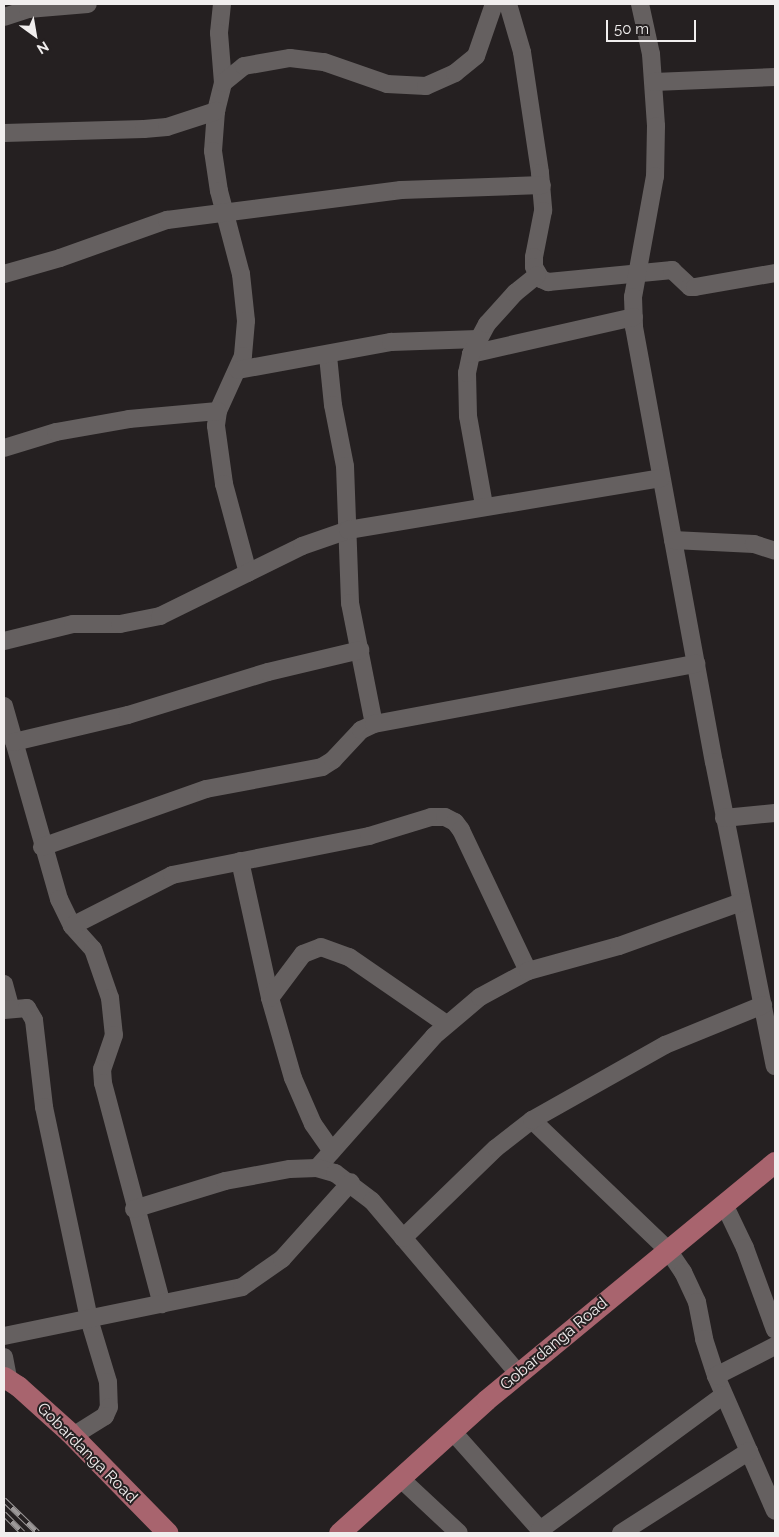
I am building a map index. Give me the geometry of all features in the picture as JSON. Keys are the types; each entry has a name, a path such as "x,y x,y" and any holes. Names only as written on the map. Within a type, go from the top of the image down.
{"main road":[{"name":"Gobardanga Road","path":"340,1533 518,1373 775,1162"},
{"name":"Gobardanga Road","path":"6,1378 73,1436 168,1533"}],"street":[{"path":"4,16 28,9 88,4"},
{"path":"222,4 219,33 223,83 216,111 215,172 241,274 246,321 238,370 218,411 220,462 248,573"},
{"path":"223,83 244,66 290,58 324,62 387,84 426,86 455,74 476,56 494,4"},
{"path":"508,4 522,52 542,185 543,211 534,257 537,275 548,282 638,271 672,270 690,286 695,287 775,273"},
{"path":"640,4 654,82 655,176 633,297 634,317 724,818 775,1066"},
{"path":"654,82 775,77"},
{"path":"4,133 144,130 167,127 216,111"},
{"path":"4,274 60,258 145,226 226,212 401,190 542,185"},
{"path":"484,505 466,392 475,346 499,310 537,275"},
{"path":"238,370 280,361 328,356 390,342 475,346 634,317"},
{"path":"328,356 334,414 345,466 350,603 374,724"},
{"path":"4,448 56,432 130,419 218,411"},
{"path":"4,640 73,624 140,622 185,606 302,546 348,530 484,505 662,478"},
{"path":"673,540 754,544 775,551"},
{"path":"14,742 128,715 268,672 360,650"},
{"path":"42,847 215,786 322,767 333,760 361,730 374,724 696,664"},
{"path":"4,706 42,847 59,899 72,926 94,949 110,998 114,1035 102,1069 102,1084 134,1209 162,1304"},
{"path":"724,818 775,813"},
{"path":"72,926 172,875 369,836 431,817 445,817 455,822 461,830 528,971"},
{"path":"240,861 270,998 302,1103 332,1151"},
{"path":"317,1168 446,1024 480,997 528,971 620,946 741,902"},
{"path":"270,998 303,954 321,948 348,958 446,1024"},
{"path":"4,984 7,1008 27,1008 34,1020 44,1107 90,1319 108,1382 109,1407 100,1420 73,1436"},
{"path":"403,1238 496,1148 532,1120 665,1044 762,1004"},
{"path":"532,1120 668,1250 683,1272 697,1302 704,1339 716,1376 775,1511"},
{"path":"134,1209 225,1181 290,1169 317,1168 335,1173 352,1182 403,1238 518,1373"},
{"path":"4,1336 242,1287 264,1274 310,1231 352,1182"},
{"path":"724,1204 745,1248 775,1330"},
{"path":"716,1376 775,1346"},
{"path":"4,1357 6,1378"},
{"path":"453,1432 541,1532 724,1395"},
{"path":"621,1533 749,1451"},
{"path":"402,1479 459,1533"}],"railway":[{"path":"4,1500 38,1533"},
{"path":"4,1514 23,1533"}]}
